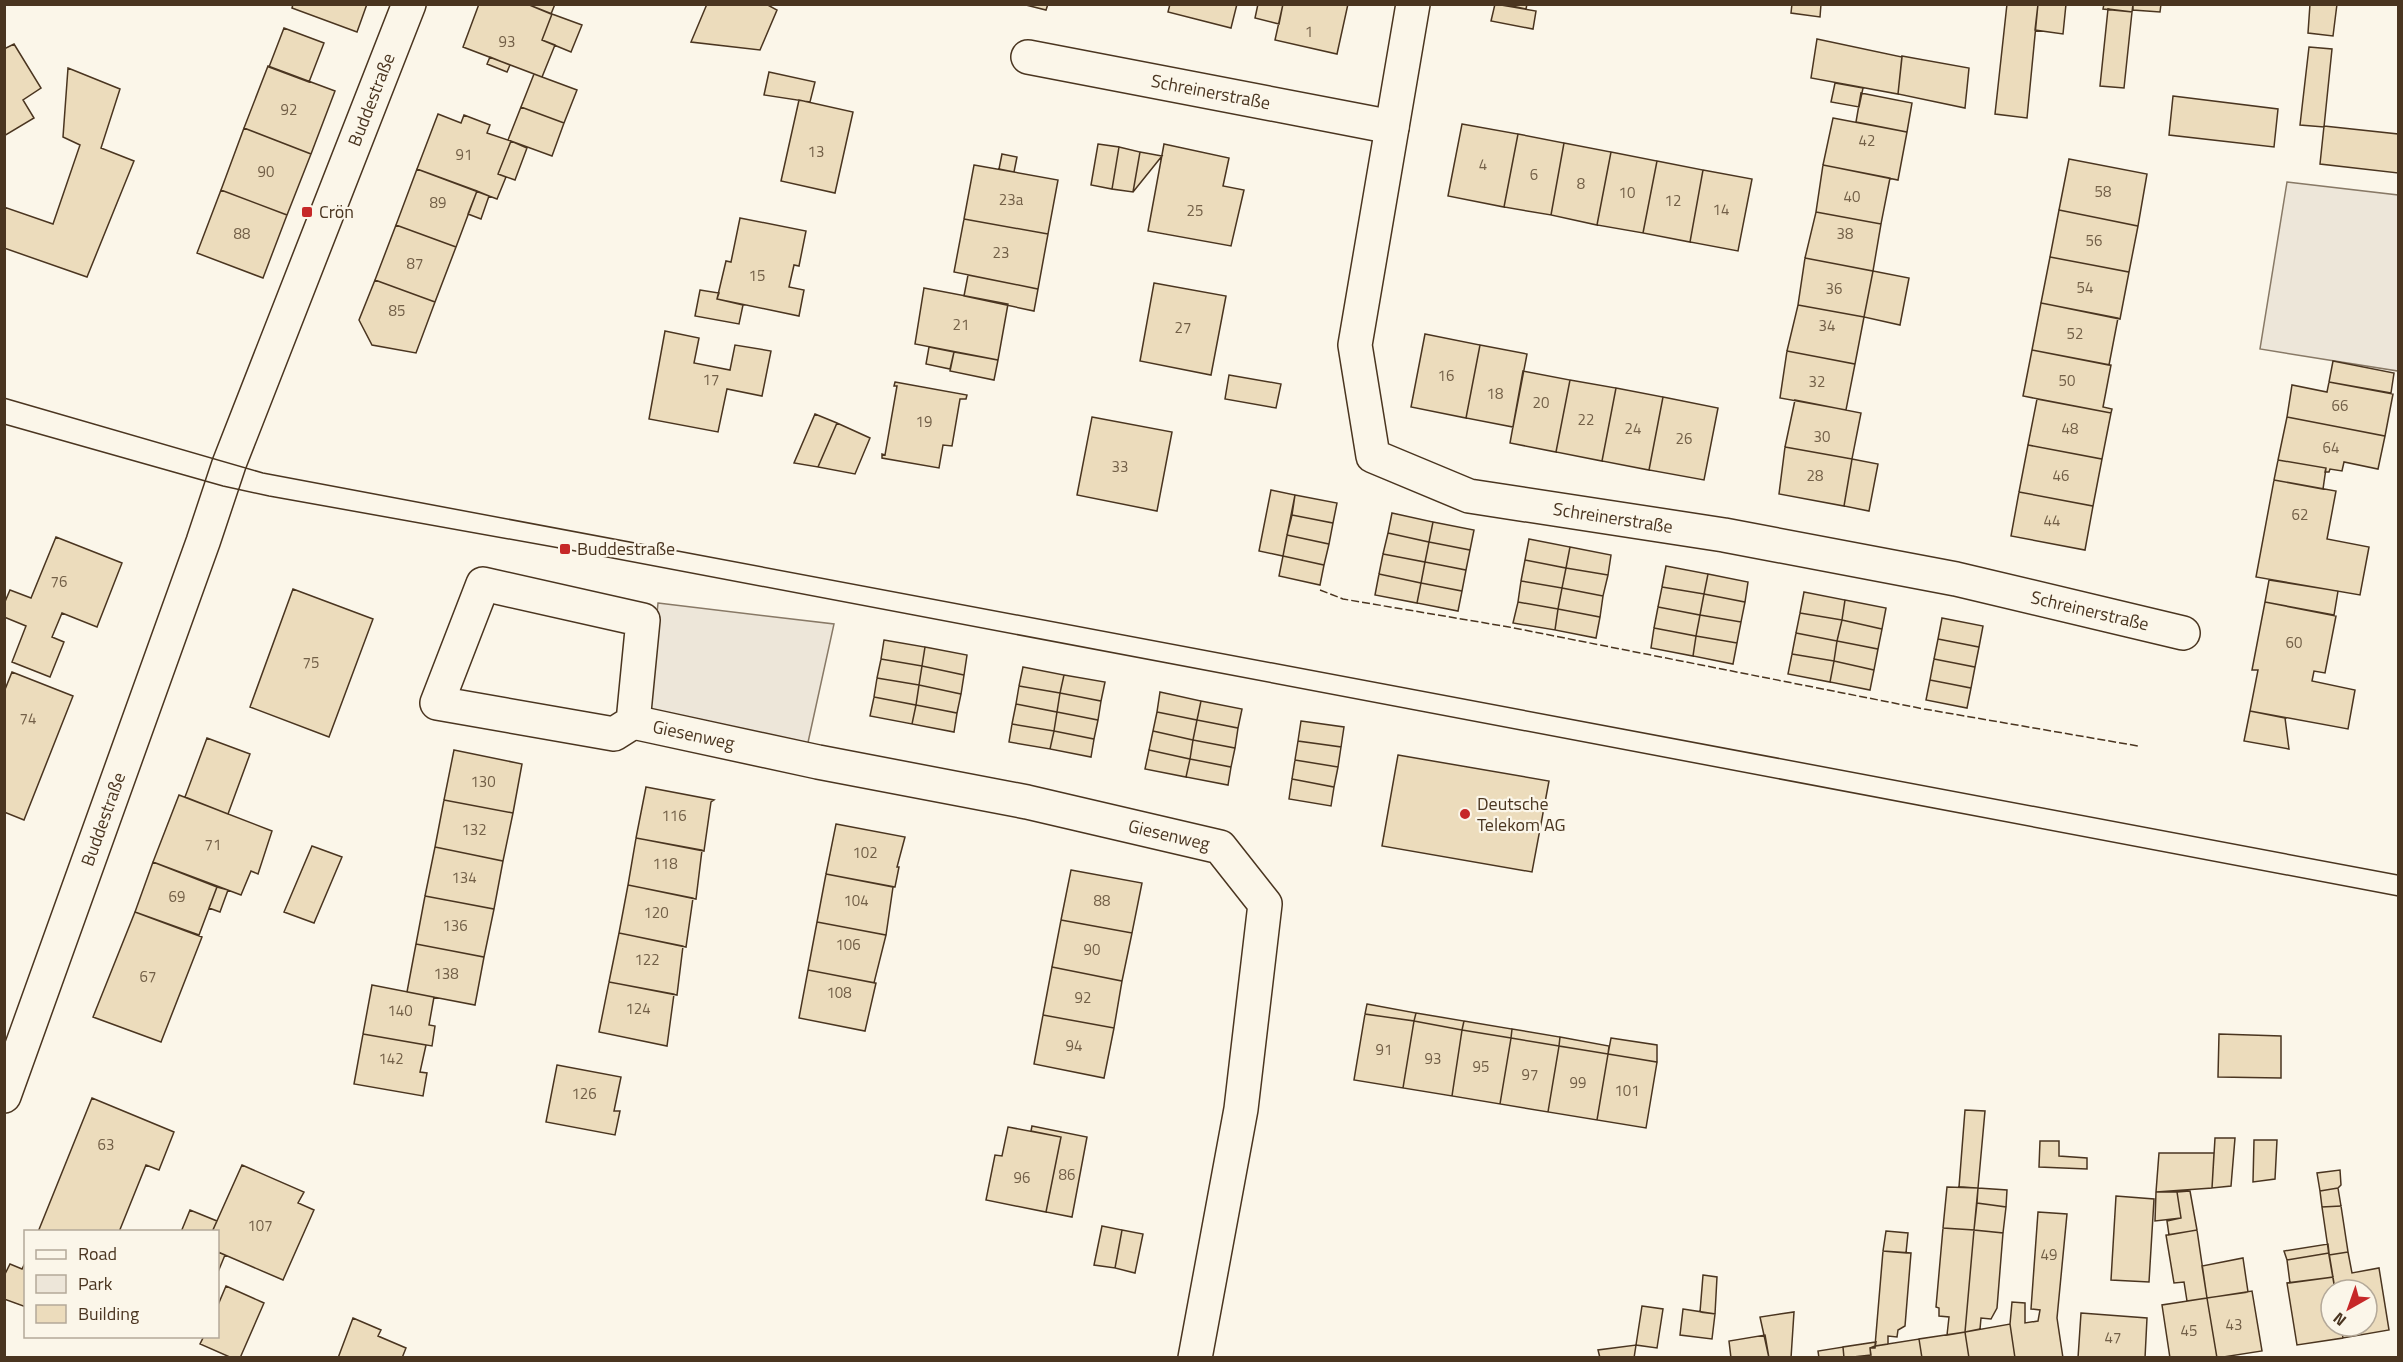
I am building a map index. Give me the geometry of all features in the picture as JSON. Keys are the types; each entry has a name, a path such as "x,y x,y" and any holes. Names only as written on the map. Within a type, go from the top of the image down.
{"street":[{"name":"Buddestraße","path":"4,1096 229,464 409,4"},
{"name":"Schreinerstraße","path":"1413,4 1355,345 1373,456 1469,496 1724,535 1944,576 2183,633"},
{"name":"Schreinerstraße","path":"1028,57 1392,127"},
{"name":"Giesenweg","path":"633,722 644,620 483,584 437,703 614,734 633,722 818,762 1027,802 1220,847 1264,904 1241,1109 1195,1358"}],"green space":[{"path":"2287,182 2398,195 2398,371 2260,349"},
{"path":"658,603 834,624 807,747 647,715"}],"building":[{"path":"293,4 367,4 357,32 292,8"},
{"path":"479,4 527,4 552,14 542,40 555,45 542,77 463,47"},
{"path":"527,4 555,4 551,14"},
{"path":"707,4 766,4 777,10 760,50 691,42"},
{"path":"1022,4 1048,4 1046,10"},
{"path":"1170,4 1237,4 1231,28 1168,12"},
{"path":"1258,4 1283,4 1279,24 1255,18"},
{"path":"1283,4 1348,4 1337,54 1275,40"},
{"path":"1495,4 1536,11 1533,29 1491,21"},
{"path":"1503,4 1527,4 1526,9"},
{"path":"1792,4 1821,4 1820,17 1791,13"},
{"path":"2007,4 2038,4 2027,118 1995,114"},
{"path":"2038,4 2066,4 2063,34 2035,30"},
{"path":"2104,4 2133,4 2132,12 2103,9"},
{"path":"2133,4 2161,4 2160,12 2133,10"},
{"path":"2310,4 2337,4 2333,36 2308,33"},
{"path":"2108,9 2132,12 2124,88 2100,86"},
{"path":"552,14 582,25 571,52 542,40"},
{"path":"284,28 324,43 309,82 269,67"},
{"path":"1817,39 1902,57 1898,94 1811,78"},
{"path":"14,44 41,88 23,100 34,118 4,136 4,49"},
{"path":"2309,47 2332,49 2324,127 2300,125"},
{"path":"1902,56 1969,68 1965,108 1898,94"},
{"path":"490,57 510,65 507,72 487,64"},
{"path":"268,66 335,91 311,154 244,128"},
{"path":"68,68 120,89 101,148 134,161 87,277 4,248 4,207 53,224 80,145 63,137"},
{"path":"769,72 815,82 810,102 764,95"},
{"path":"534,74 577,90 564,123 521,107"},
{"path":"1835,83 1863,88 1859,107 1831,102"},
{"path":"1861,93 1912,103 1907,132 1856,122"},
{"path":"2173,96 2278,109 2274,147 2169,135"},
{"path":"799,100 853,112 835,193 781,181"},
{"path":"521,107 564,123 552,156 508,140"},
{"path":"438,114 461,123 464,115 490,125 487,133 511,141 498,174 506,177 497,199 417,169"},
{"path":"1833,118 1907,132 1898,180 1823,165"},
{"path":"1462,124 1518,134 1504,207 1448,196"},
{"path":"2324,126 2398,134 2398,173 2320,164"},
{"path":"244,128 311,154 287,215 221,190"},
{"path":"1518,134 1564,143 1551,215 1504,207"},
{"path":"511,141 527,148 515,180 498,174"},
{"path":"1564,143 1611,152 1597,225 1551,215"},
{"path":"1098,144 1119,147 1112,189 1091,185"},
{"path":"1164,144 1229,158 1223,186 1244,190 1231,246 1148,231"},
{"path":"1119,147 1140,152 1133,192 1112,189"},
{"path":"1140,152 1162,156 1133,192"},
{"path":"1611,152 1657,161 1643,233 1597,225"},
{"path":"1002,154 1017,157 1014,172 999,169"},
{"path":"2069,159 2147,174 2138,226 2059,210"},
{"path":"1657,161 1703,170 1690,242 1643,233"},
{"path":"974,165 1058,180 1048,234 964,219"},
{"path":"1823,165 1890,178 1881,224 1816,212"},
{"path":"417,169 477,191 456,247 396,225"},
{"path":"1703,170 1752,179 1738,251 1690,242"},
{"path":"221,190 287,215 263,278 197,253"},
{"path":"477,191 489,196 481,219 468,214"},
{"path":"2059,210 2138,226 2129,272 2050,257"},
{"path":"1816,212 1881,224 1873,271 1805,258"},
{"path":"740,218 806,231 799,266 794,265 789,287 804,290 799,316 717,299 726,261 731,262"},
{"path":"964,219 1048,234 1038,289 954,272"},
{"path":"396,225 456,247 435,302 375,280"},
{"path":"2050,257 2129,272 2120,319 2041,303"},
{"path":"1805,258 1873,271 1864,317 1798,305"},
{"path":"1873,271 1909,278 1900,325 1864,317"},
{"path":"968,275 1038,289 1034,311 964,296"},
{"path":"375,280 435,302 416,353 372,345 359,320"},
{"path":"1154,283 1226,296 1211,375 1140,361"},
{"path":"924,288 1008,304 998,360 915,344"},
{"path":"700,290 719,293 717,299 743,305 739,324 695,316"},
{"path":"2041,303 2118,318 2109,365 2032,350"},
{"path":"1798,305 1864,317 1855,364 1787,351"},
{"path":"665,331 699,338 694,363 730,370 735,345 771,351 762,396 727,389 718,432 649,419"},
{"path":"1425,334 1480,345 1466,418 1411,407"},
{"path":"1480,345 1527,354 1513,427 1466,418"},
{"path":"929,347 954,352 950,369 926,364"},
{"path":"2032,350 2111,365 2103,407 2112,409 2111,413 2023,396"},
{"path":"1787,351 1855,364 1846,410 1780,398"},
{"path":"954,352 998,360 994,380 950,371"},
{"path":"2333,361 2394,373 2391,393 2329,382"},
{"path":"1523,371 1570,380 1556,452 1510,443"},
{"path":"1229,375 1281,384 1276,408 1225,399"},
{"path":"1570,380 1616,388 1602,461 1556,452"},
{"path":"895,382 967,395 966,399 960,399 952,446 943,445 939,468 882,458 882,454 885,455 897,386 894,386"},
{"path":"2329,382 2393,394 2385,436 2287,417 2292,385 2327,392"},
{"path":"1616,388 1663,397 1649,470 1602,461"},
{"path":"1663,397 1718,408 1704,480 1649,470"},
{"path":"2037,399 2111,413 2102,459 2028,445"},
{"path":"1795,400 1861,413 1852,459 1785,447"},
{"path":"815,414 837,423 818,467 794,463"},
{"path":"1092,417 1172,432 1157,511 1077,495"},
{"path":"2287,417 2385,436 2378,469 2344,462 2342,471 2330,469 2329,472 2325,472 2326,468 2278,460"},
{"path":"837,423 870,438 855,474 818,467"},
{"path":"2028,445 2102,459 2093,506 2019,492"},
{"path":"1785,447 1852,459 1844,506 1779,494"},
{"path":"1852,459 1878,464 1869,511 1844,506"},
{"path":"2278,460 2326,468 2323,489 2274,480"},
{"path":"2274,480 2336,491 2327,539 2369,547 2360,595 2256,577"},
{"path":"1271,490 1295,495 1283,556 1259,551"},
{"path":"2019,492 2093,506 2085,550 2011,536"},
{"path":"1295,495 1337,503 1333,523 1292,515"},
{"path":"1392,513 1433,522 1429,542 1388,533"},
{"path":"1292,515 1333,523 1329,544 1287,535"},
{"path":"1433,522 1474,530 1470,550 1429,542"},
{"path":"1388,533 1429,542 1425,562 1383,554"},
{"path":"1287,535 1329,544 1324,565 1283,556"},
{"path":"56,537 122,563 97,627 62,613 52,637 64,642 50,677 12,662 26,626 4,617 4,604 10,590 31,598"},
{"path":"1529,539 1570,547 1566,568 1525,560"},
{"path":"1429,542 1470,550 1466,570 1425,562"},
{"path":"1570,547 1611,555 1608,575 1566,568"},
{"path":"1383,554 1425,562 1421,583 1379,574"},
{"path":"1283,556 1324,565 1320,585 1279,576"},
{"path":"1525,560 1566,568 1562,588 1521,581"},
{"path":"1425,562 1466,570 1462,591 1421,583"},
{"path":"1666,566 1708,574 1704,594 1662,587"},
{"path":"1566,568 1608,575 1603,596 1562,588"},
{"path":"1379,574 1421,583 1417,603 1375,595"},
{"path":"1708,574 1748,582 1745,602 1704,594"},
{"path":"2269,580 2338,591 2334,615 2265,602"},
{"path":"1521,581 1562,588 1558,609 1518,602"},
{"path":"1421,583 1462,591 1458,611 1417,603"},
{"path":"1662,587 1704,594 1700,615 1658,607"},
{"path":"1562,588 1603,596 1600,617 1558,609"},
{"path":"293,589 373,619 329,737 250,707"},
{"path":"1804,592 1845,600 1842,620 1800,613"},
{"path":"1704,594 1745,602 1741,622 1700,615"},
{"path":"1845,600 1886,608 1882,629 1842,620"},
{"path":"1518,602 1558,609 1555,630 1513,623"},
{"path":"2265,602 2336,616 2325,673 2314,671 2312,681 2355,690 2348,729 2250,711 2258,670 2252,670"},
{"path":"1658,607 1700,615 1696,636 1654,628"},
{"path":"1558,609 1600,617 1596,638 1555,630"},
{"path":"1800,613 1842,620 1837,641 1796,633"},
{"path":"1700,615 1741,622 1737,643 1696,636"},
{"path":"1942,618 1983,626 1979,647 1938,639"},
{"path":"1842,620 1882,629 1878,649 1837,641"},
{"path":"1654,628 1696,636 1693,656 1651,648"},
{"path":"1796,633 1837,641 1834,661 1792,654"},
{"path":"1696,636 1737,643 1733,664 1693,656"},
{"path":"1938,639 1979,647 1975,667 1934,659"},
{"path":"884,640 925,647 922,666 881,659"},
{"path":"1837,641 1878,649 1874,670 1834,661"},
{"path":"925,647 967,655 964,675 922,666"},
{"path":"1792,654 1834,661 1830,682 1788,674"},
{"path":"881,659 922,666 919,685 877,678"},
{"path":"1934,659 1975,667 1971,688 1930,680"},
{"path":"1834,661 1874,670 1870,690 1830,682"},
{"path":"922,666 964,675 961,694 919,685"},
{"path":"1023,667 1064,675 1060,693 1019,686"},
{"path":"12,672 73,696 24,820 4,812 4,692"},
{"path":"1064,675 1105,682 1101,701 1060,693"},
{"path":"877,678 919,685 916,705 874,697"},
{"path":"1930,680 1971,688 1967,708 1926,700"},
{"path":"919,685 961,694 957,713 916,705"},
{"path":"1019,686 1060,693 1057,712 1016,704"},
{"path":"1160,692 1201,701 1197,720 1157,712"},
{"path":"1060,693 1101,701 1098,720 1057,712"},
{"path":"874,697 916,705 912,724 870,716"},
{"path":"1201,701 1242,709 1238,728 1197,720"},
{"path":"1016,704 1057,712 1054,731 1012,724"},
{"path":"916,705 957,713 954,732 912,724"},
{"path":"2250,711 2285,718 2289,749 2244,741"},
{"path":"1057,712 1098,720 1094,739 1054,731"},
{"path":"1157,712 1197,720 1193,740 1153,731"},
{"path":"1197,720 1238,728 1235,748 1193,740"},
{"path":"1301,721 1344,727 1341,747 1298,741"},
{"path":"1012,724 1054,731 1050,749 1009,742"},
{"path":"1054,731 1094,739 1091,757 1050,749"},
{"path":"1153,731 1193,740 1190,759 1149,750"},
{"path":"207,738 250,754 228,814 185,797"},
{"path":"1193,740 1235,748 1231,767 1190,759"},
{"path":"1298,741 1341,747 1338,767 1295,760"},
{"path":"454,750 522,764 513,813 444,800"},
{"path":"1149,750 1190,759 1186,777 1145,769"},
{"name":"Deutsche Telekom AG","path":"1398,755 1549,781 1532,872 1382,846"},
{"path":"1190,759 1231,767 1228,785 1186,777"},
{"path":"1295,760 1338,767 1334,787 1292,779"},
{"path":"1292,779 1334,787 1331,806 1289,799"},
{"path":"646,787 714,800 711,802 704,851 636,838"},
{"path":"179,795 272,831 258,874 251,871 241,895 153,862"},
{"path":"444,800 513,813 503,861 435,847"},
{"path":"836,824 905,837 897,867 899,867 895,887 826,874"},
{"path":"636,838 702,850 696,899 628,885"},
{"path":"312,846 342,857 314,923 284,912"},
{"path":"435,847 503,861 494,909 425,896"},
{"path":"153,862 217,887 199,935 135,912"},
{"path":"1071,870 1142,883 1132,933 1061,920"},
{"path":"826,874 893,887 886,935 817,922"},
{"path":"628,885 693,898 686,947 619,933"},
{"path":"217,887 228,890 220,912 209,908"},
{"path":"425,896 494,909 484,957 416,944"},
{"path":"135,912 202,937 161,1042 93,1017"},
{"path":"1061,920 1132,933 1122,981 1052,967"},
{"path":"817,922 886,935 874,983 808,970"},
{"path":"619,933 683,946 677,995 609,982"},
{"path":"416,944 484,957 475,1005 407,992"},
{"path":"1052,967 1122,981 1114,1028 1043,1015"},
{"path":"808,970 876,983 865,1031 799,1018"},
{"path":"609,982 674,994 667,1046 599,1032"},
{"path":"372,985 434,997 429,1025 435,1026 432,1046 363,1034"},
{"path":"1367,1004 1416,1013 1414,1021 1365,1014"},
{"path":"1416,1013 1464,1021 1462,1030 1414,1021"},
{"path":"1365,1014 1414,1021 1403,1088 1354,1080"},
{"path":"1043,1015 1114,1028 1104,1078 1034,1064"},
{"path":"1414,1021 1462,1030 1452,1096 1403,1088"},
{"path":"1464,1021 1512,1029 1511,1038 1462,1030"},
{"path":"1512,1029 1560,1037 1559,1046 1511,1038"},
{"path":"1462,1030 1511,1038 1500,1104 1452,1096"},
{"path":"363,1034 426,1045 420,1072 427,1073 423,1096 354,1084"},
{"path":"2219,1034 2281,1036 2281,1078 2218,1077"},
{"path":"1560,1037 1609,1046 1608,1054 1559,1046"},
{"path":"1511,1038 1559,1046 1548,1112 1500,1104"},
{"path":"1611,1038 1657,1045 1657,1062 1608,1054"},
{"path":"1559,1046 1608,1054 1597,1120 1548,1112"},
{"path":"1608,1054 1657,1062 1646,1128 1597,1120"},
{"path":"557,1065 621,1077 614,1111 620,1111 615,1135 546,1122"},
{"path":"92,1098 174,1132 159,1170 146,1165 120,1230 39,1230"},
{"path":"1965,1110 1985,1111 1978,1188 1959,1187"},
{"path":"1032,1126 1087,1137 1072,1217 1046,1212 1061,1137 1031,1131"},
{"path":"1008,1127 1061,1137 1046,1212 986,1200 995,1155 1002,1156"},
{"path":"2215,1138 2235,1138 2231,1186 2212,1188"},
{"path":"2254,1140 2277,1140 2275,1179 2253,1182"},
{"path":"2040,1141 2059,1141 2059,1156 2087,1158 2087,1169 2039,1167"},
{"path":"2159,1153 2214,1153 2212,1188 2156,1192"},
{"path":"242,1165 304,1192 298,1203 314,1210 283,1280 219,1252 219,1230 213,1230"},
{"path":"2340,1170 2341,1185 2338,1188 2320,1191 2317,1173"},
{"path":"1947,1187 1978,1188 1974,1230 1943,1228"},
{"path":"1978,1188 2007,1190 2006,1207 1977,1203"},
{"path":"2338,1188 2341,1206 2322,1207 2320,1191"},
{"path":"2190,1191 2197,1230 2169,1235 2167,1221 2181,1218 2177,1192"},
{"path":"2156,1192 2177,1192 2181,1218 2155,1221"},
{"path":"2116,1196 2154,1199 2149,1282 2111,1280"},
{"path":"1977,1203 2006,1207 2003,1233 1974,1230"},
{"path":"2341,1206 2348,1252 2329,1255 2322,1207"},
{"path":"190,1210 217,1221 213,1230 182,1230"},
{"path":"2038,1212 2067,1214 2057,1318 2063,1358 2015,1358 2010,1324 2012,1302 2025,1303 2025,1323 2038,1321 2040,1310 2031,1309"},
{"path":"1102,1226 1122,1230 1115,1268 1094,1265"},
{"path":"1943,1228 1974,1230 1965,1332 1947,1335 1949,1317 1939,1316 1939,1308 1936,1307"},
{"path":"1122,1230 1143,1234 1135,1273 1115,1268"},
{"path":"1974,1230 2003,1233 1997,1308 1991,1319 1981,1318 1980,1329 1965,1332"},
{"path":"2197,1230 2207,1298 2187,1301 2184,1282 2174,1283 2166,1235"},
{"path":"1886,1231 1908,1233 1906,1253 1883,1251"},
{"path":"2328,1244 2329,1253 2287,1260 2284,1251"},
{"path":"1883,1251 1911,1253 1905,1326 1898,1330 1897,1337 1888,1336 1888,1344 1875,1346"},
{"path":"219,1252 225,1255 219,1270"},
{"path":"2348,1252 2352,1273 2379,1268 2389,1330 2379,1332 2379,1278 2333,1278 2329,1255"},
{"path":"2329,1253 2333,1277 2290,1283 2287,1260"},
{"path":"2243,1258 2248,1292 2207,1298 2202,1266"},
{"path":"10,1264 22,1269 24,1265 24,1306 4,1299 4,1276"},
{"path":"1703,1275 1717,1277 1715,1314 1700,1312"},
{"path":"2319,1279 2319,1338 2343,1338 2297,1345 2287,1283"},
{"path":"226,1286 264,1303 240,1358 232,1358 200,1344 203,1338 219,1338 219,1303"},
{"path":"2252,1291 2262,1351 2217,1358 2207,1298"},
{"path":"2207,1298 2217,1358 2170,1358 2162,1305"},
{"path":"1642,1306 1663,1309 1657,1348 1636,1345"},
{"path":"1683,1309 1715,1314 1712,1339 1680,1335"},
{"path":"1794,1312 1791,1358 1769,1358 1760,1317"},
{"path":"2081,1313 2147,1318 2145,1358 2078,1358"},
{"path":"353,1318 381,1330 378,1336 406,1348 402,1358 338,1358"},
{"path":"2010,1324 2015,1358 1969,1358 1965,1332"},
{"path":"1965,1332 1969,1358 1922,1358 1919,1339"},
{"path":"1765,1335 1769,1358 1731,1358 1729,1341"},
{"path":"1919,1339 1922,1358 1871,1358 1870,1348 1875,1346"},
{"path":"1876,1342 1875,1348 1870,1348 1871,1355 1844,1358 1843,1347"},
{"path":"1636,1345 1634,1358 1600,1358 1598,1350"},
{"path":"1843,1347 1844,1358 1819,1358 1818,1351"}],"tram line":[{"path":"4,398 263,473 2398,875"},
{"path":"4,424 223,486 269,496 565,549 2398,896"}],"fence":[{"path":"1320,590 1343,599 1509,627 1924,709 2138,746"}],"place":[{"name":"Crön","path":"307,212"},
{"name":"Buddestraße","path":"565,549"},
{"name":"Deutsche Telekom AG","path":"1465,814"}]}
